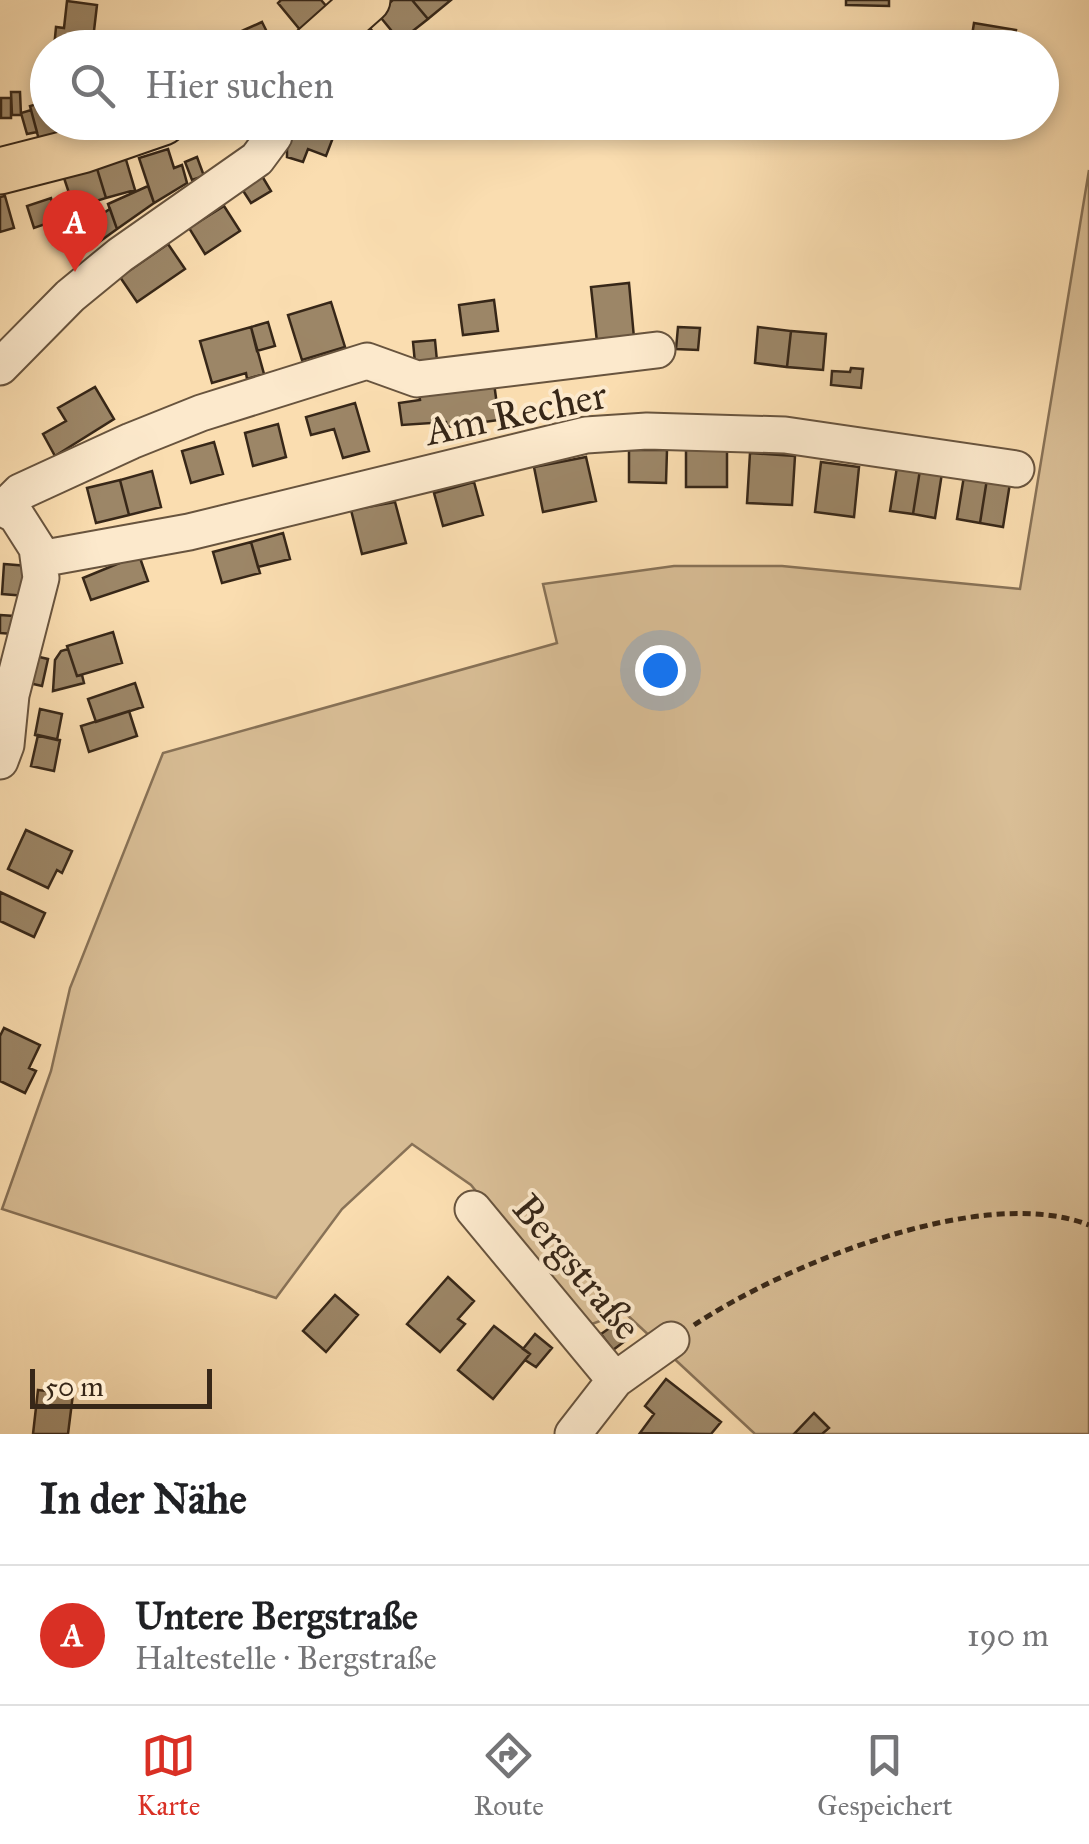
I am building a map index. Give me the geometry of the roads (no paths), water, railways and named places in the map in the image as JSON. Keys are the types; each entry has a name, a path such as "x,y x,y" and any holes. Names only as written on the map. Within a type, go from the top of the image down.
{"main road":[{"path":"333,30 367,0"},
{"path":"0,172 111,140"}],"street":[{"path":"0,367 70,296 153,230 257,159 271,140"},
{"name":"Am Recher","path":"656,350 416,380 367,361 201,412 20,492 2,507 16,514 40,559 189,532 586,435 647,431 786,436 1016,469"},
{"path":"0,761 6,745 11,695 41,578 40,559"},
{"name":"Bergstraße","path":"473,1209 616,1380"},
{"name":"Bergstraße","path":"573,1434 616,1380 671,1340"}],"place":[{"name":"Untere Bergstraße","path":"75,272"}]}
